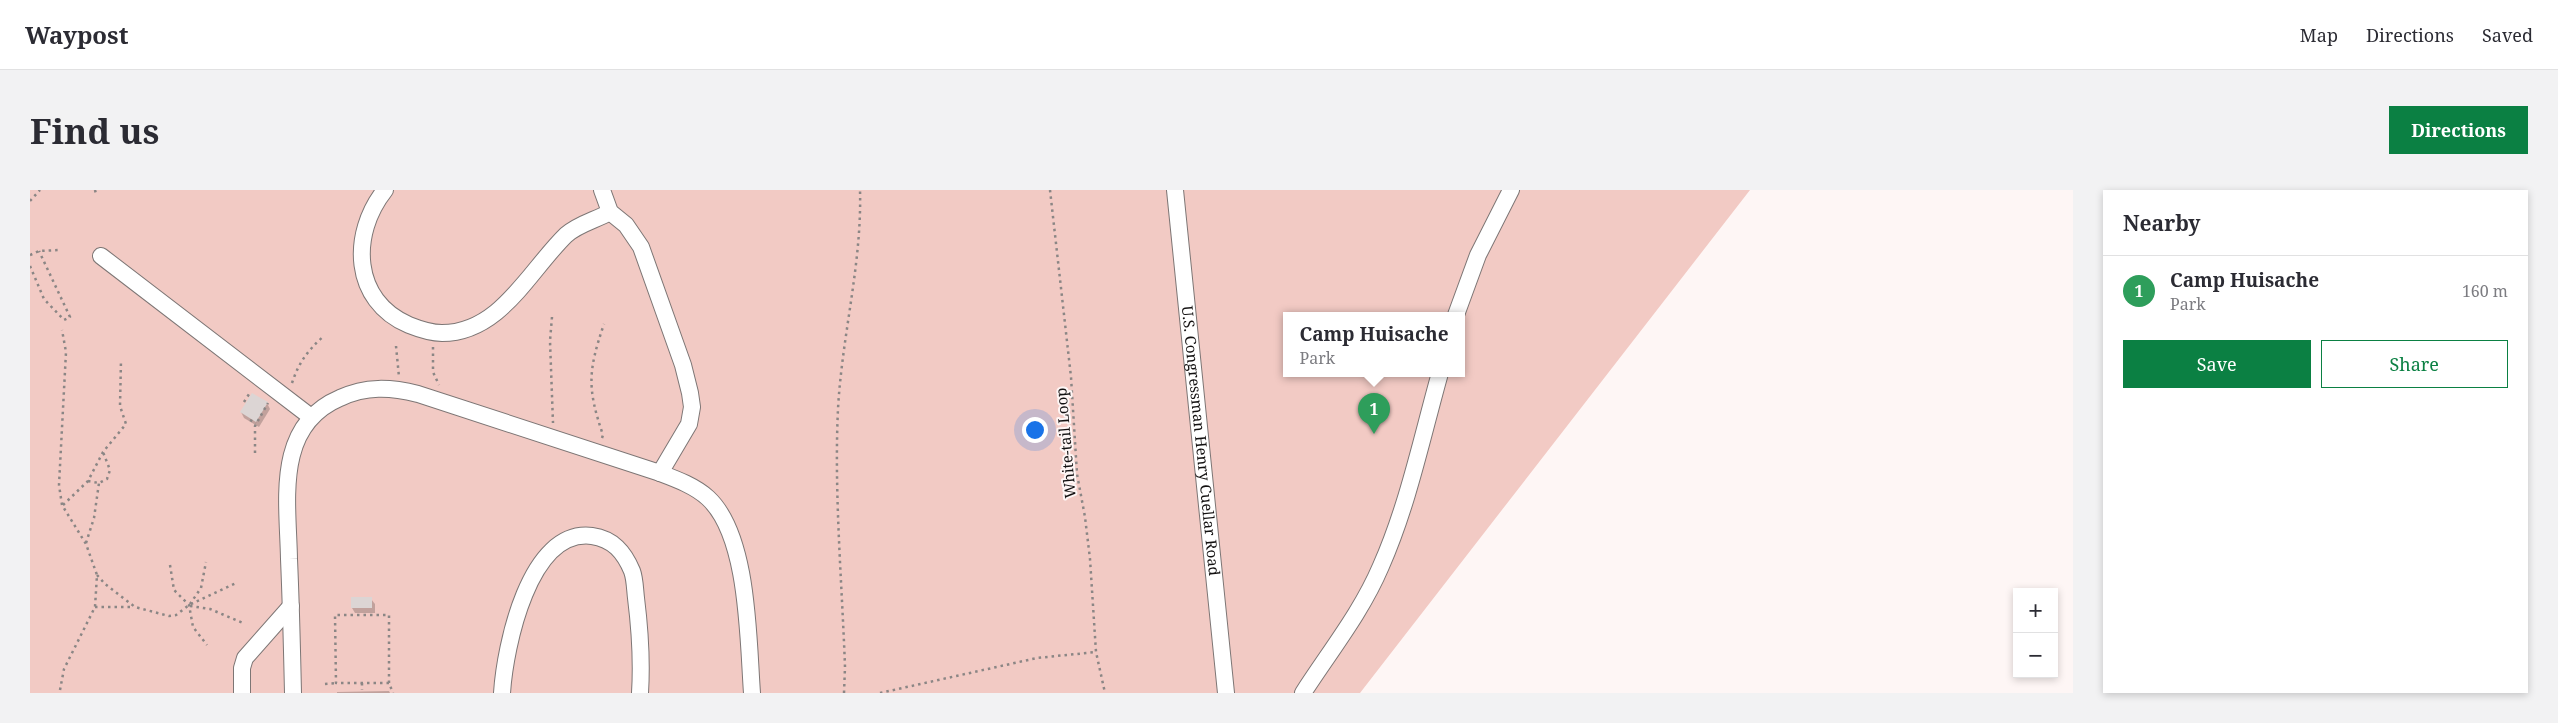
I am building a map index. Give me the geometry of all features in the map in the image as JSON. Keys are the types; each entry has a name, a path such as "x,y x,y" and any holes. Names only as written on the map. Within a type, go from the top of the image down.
{"street":[{"path":"385,190 372,212 365,234 362,259 366,286 381,307 400,321 422,330 442,333 462,330 480,324 499,311 567,234 610,212"},
{"path":"602,190 610,212 626,225 641,247 683,365 690,393 692,406 689,424 660,473"},
{"name":"U.S. Congressman Henry Cuellar Road","path":"1175,190 1226,693"},
{"path":"1457,312 1478,255 1511,190"},
{"path":"101,256 311,417"},
{"path":"1303,693 1352,622 1381,567 1400,514 1439,377"},
{"path":"293,693 288,499 290,461 296,438 311,417 324,405 348,394 372,388 399,389 660,473 682,482 707,497 715,506 729,531 739,564 743,586 752,693"},
{"path":"502,693 504,662 518,611 532,578 559,543 575,536 589,536 604,538 618,547 632,572 640,627 640,693"},
{"path":"242,693 243,662 291,606"}],"path":[{"path":"30,201 40,190"},
{"path":"95,190 96,194"},
{"path":"844,693 845,667 838,478 838,409 861,227 860,190"},
{"name":"White-tail Loop","path":"1050,190 1071,377 1077,474 1090,559 1096,652 1105,693"},
{"path":"30,255 39,251 59,250"},
{"path":"30,266 44,300 64,320 70,317 39,251"},
{"path":"552,317 550,341 553,423"},
{"path":"600,445 604,435 591,394 591,373 594,355 604,324"},
{"path":"60,690 64,669 95,607 97,575 86,544 62,505 60,485 66,352 62,330"},
{"path":"290,388 299,364 308,350 324,336"},
{"path":"396,346 400,378"},
{"path":"433,346 433,372 440,389"},
{"path":"62,505 88,482 102,452 126,424 120,406 121,360"},
{"path":"244,402 251,391 256,395"},
{"path":"255,453 256,423 268,402 262,398"},
{"path":"250,420 256,423"},
{"path":"88,482 99,483 107,479 110,470 102,452"},
{"path":"86,544 94,518 99,483"},
{"path":"189,605 201,588 206,562"},
{"path":"170,565 174,590 189,605 193,627 207,645"},
{"path":"97,575 111,589 135,607"},
{"path":"95,607 135,607 169,616 176,615 189,605 236,583"},
{"path":"189,605 210,608 243,623"},
{"path":"336,684 335,615 389,615 389,683 393,693"},
{"path":"880,693 1037,658 1096,652"},
{"path":"362,683 362,690"},
{"path":"325,684 389,683"}],"shaded area":[{"path":"30,190 1750,190 1360,693 30,693"}],"building":[{"path":"252,393 268,402 256,422 240,412"},
{"path":"351,597 372,597 372,608 351,608"}],"place":[{"name":"Camp Huisache","path":"1374,434"}]}
